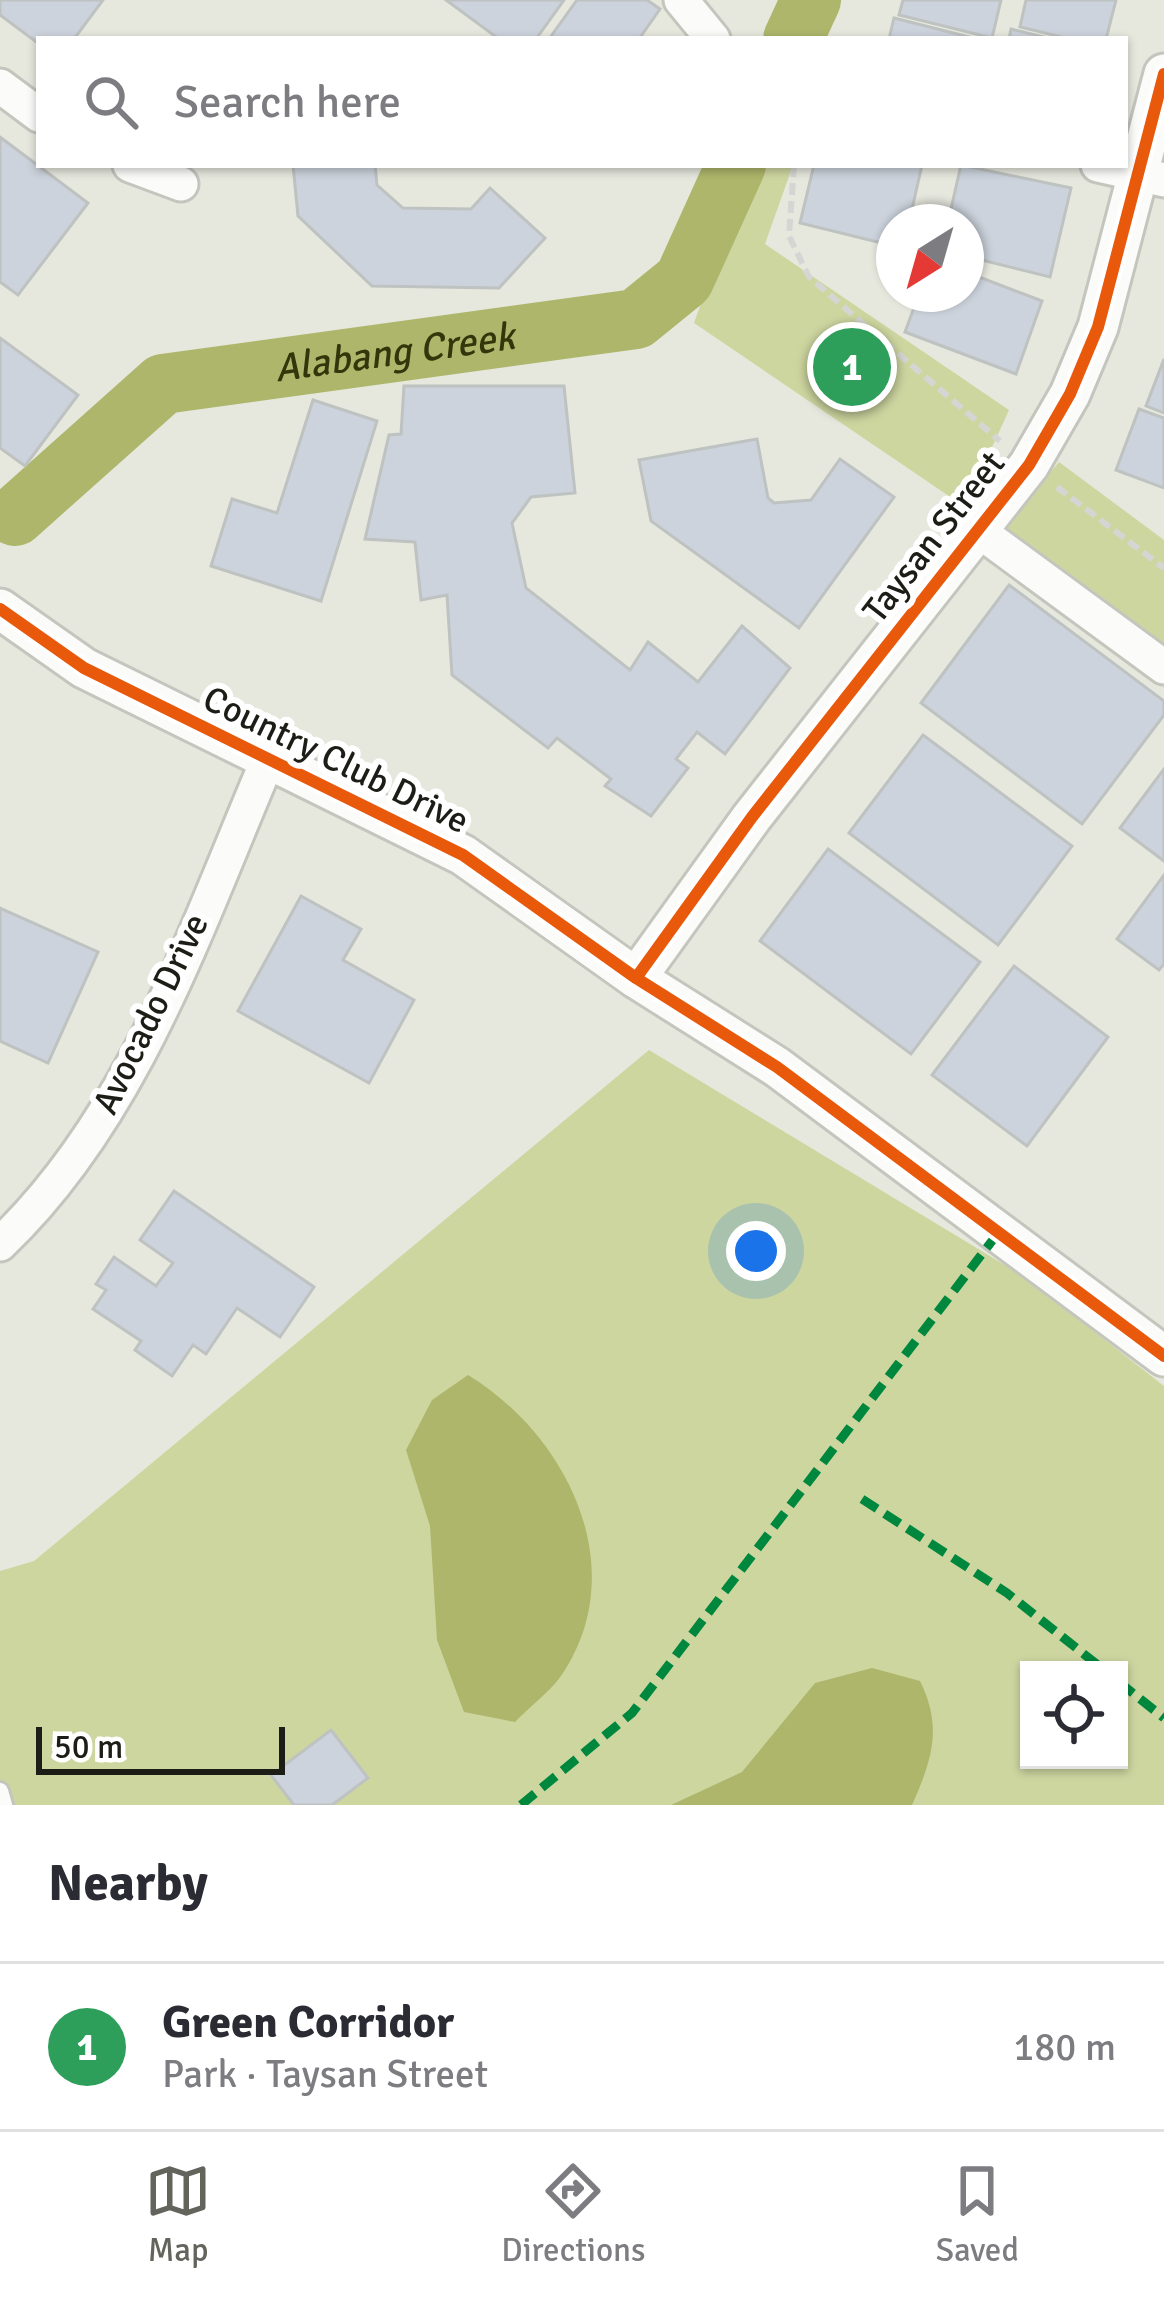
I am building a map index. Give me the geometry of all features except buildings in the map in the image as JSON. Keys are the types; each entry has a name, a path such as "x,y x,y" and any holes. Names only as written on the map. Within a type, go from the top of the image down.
{"street":[{"path":"681,0 711,36"},
{"name":"Taysan Street","path":"636,978 752,818 1029,465 1070,394 1099,327 1152,178 1164,74"},
{"path":"0,86 36,113"},
{"path":"138,168 181,184"},
{"path":"1110,168 1152,178"},
{"path":"979,531 1164,667"},
{"name":"Country Club Drive","path":"0,609 84,668 463,855 636,978 777,1067 1164,1356"},
{"name":"Avocado Drive","path":"0,1244 87,1142 163,1006 267,762"}],"lane":[{"path":"0,1791 4,1805"}],"path":[{"path":"794,168 789,236 809,277 1029,465 1164,568"}],"shaded area":[{"path":"749,168 792,168 765,244 1009,410 965,507 694,323"},
{"path":"1059,462 1164,540 1164,647 1002,528"},
{"path":"649,1050 1023,1276 1164,1386 1164,1805 0,1805 0,1571 34,1561"},
{"path":"468,1375 535,1432 579,1508 590,1550 591,1592 582,1635 561,1676 515,1722 464,1712 437,1640 430,1526 406,1450 432,1400"},
{"path":"872,1668 920,1681 927,1698 932,1743 912,1805 671,1805 742,1772 815,1683"}],"waterway":[{"name":"Alabang Creek","path":"794,36 811,0"},
{"name":"Alabang Creek","path":"15,516 163,384 636,319 684,280 735,168"}],"marked path":[{"path":"521,1805 632,1713 998,1233"},
{"path":"862,1499 1007,1593 1093,1661"},
{"path":"1128,1689 1164,1718"}],"cycle path":[{"path":"636,978 752,817 1029,465 1070,394 1098,327 1164,74"},
{"path":"0,609 84,668 463,855 636,978 777,1067 1164,1356"}],"place":[{"name":"Green Corridor","path":"852,367"}]}
